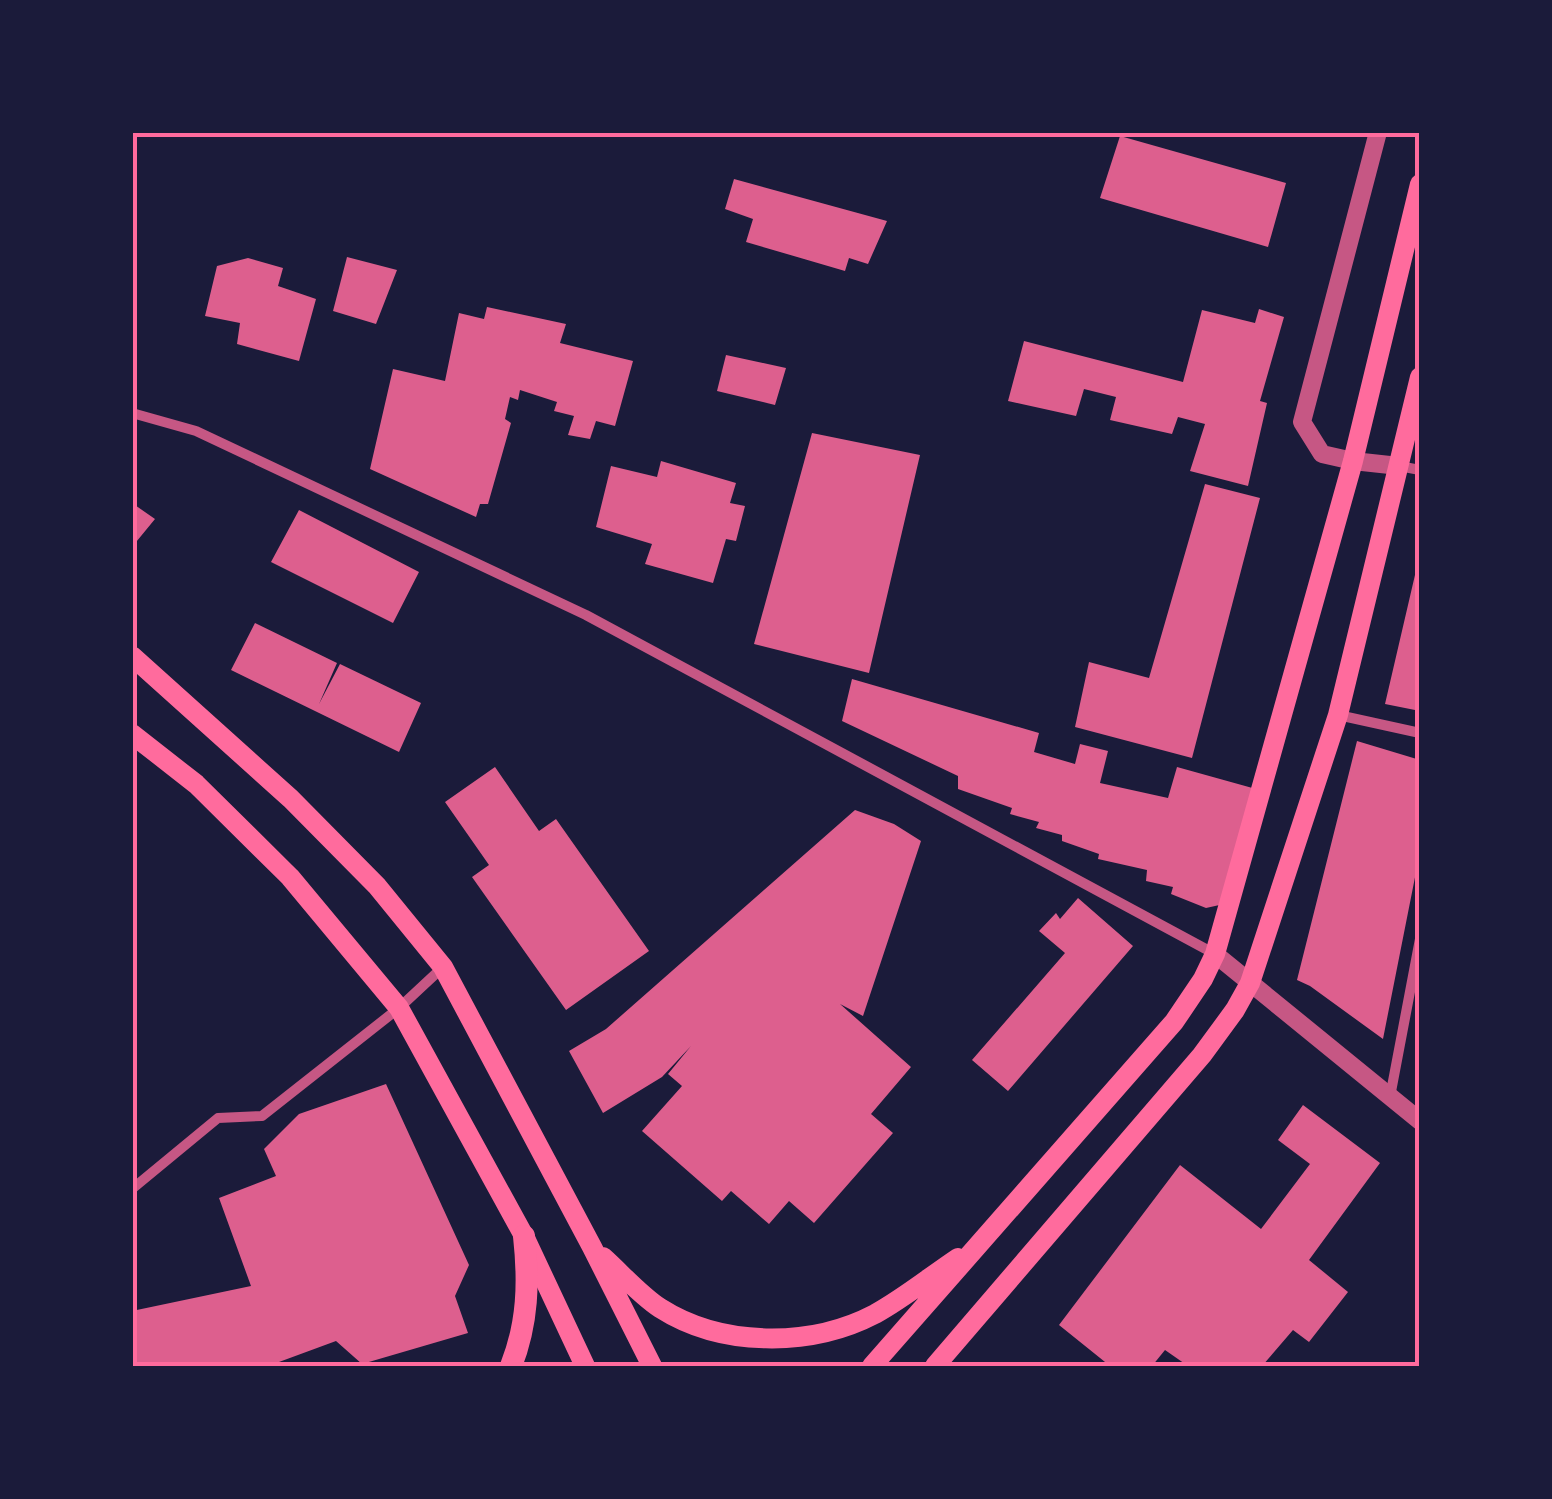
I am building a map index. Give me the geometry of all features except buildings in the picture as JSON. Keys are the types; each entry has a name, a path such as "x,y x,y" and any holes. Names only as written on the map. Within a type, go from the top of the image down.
{"main road":[{"path":"872,1366 1174,1022 1214,954 1353,461 1420,184"},
{"path":"935,1366 1218,1035 1250,982 1338,715 1409,468 1420,377"},
{"path":"132,656 291,799 377,886 443,967 652,1366"},
{"path":"132,734 196,784 290,877 400,1008 524,1236 585,1366"},
{"path":"511,1366 526,1312 524,1236"},
{"path":"592,1246 660,1308 719,1335 774,1338 822,1332 873,1315 980,1243"}],"street":[{"path":"1378,132 1302,422 1322,454 1409,468"},
{"path":"132,413 214,439 586,615 1214,954 1420,1120"},
{"path":"1338,715 1420,732"},
{"path":"1390,1096 1420,939"},
{"path":"132,1189 218,1118 262,1116 400,1008 443,967"}]}
